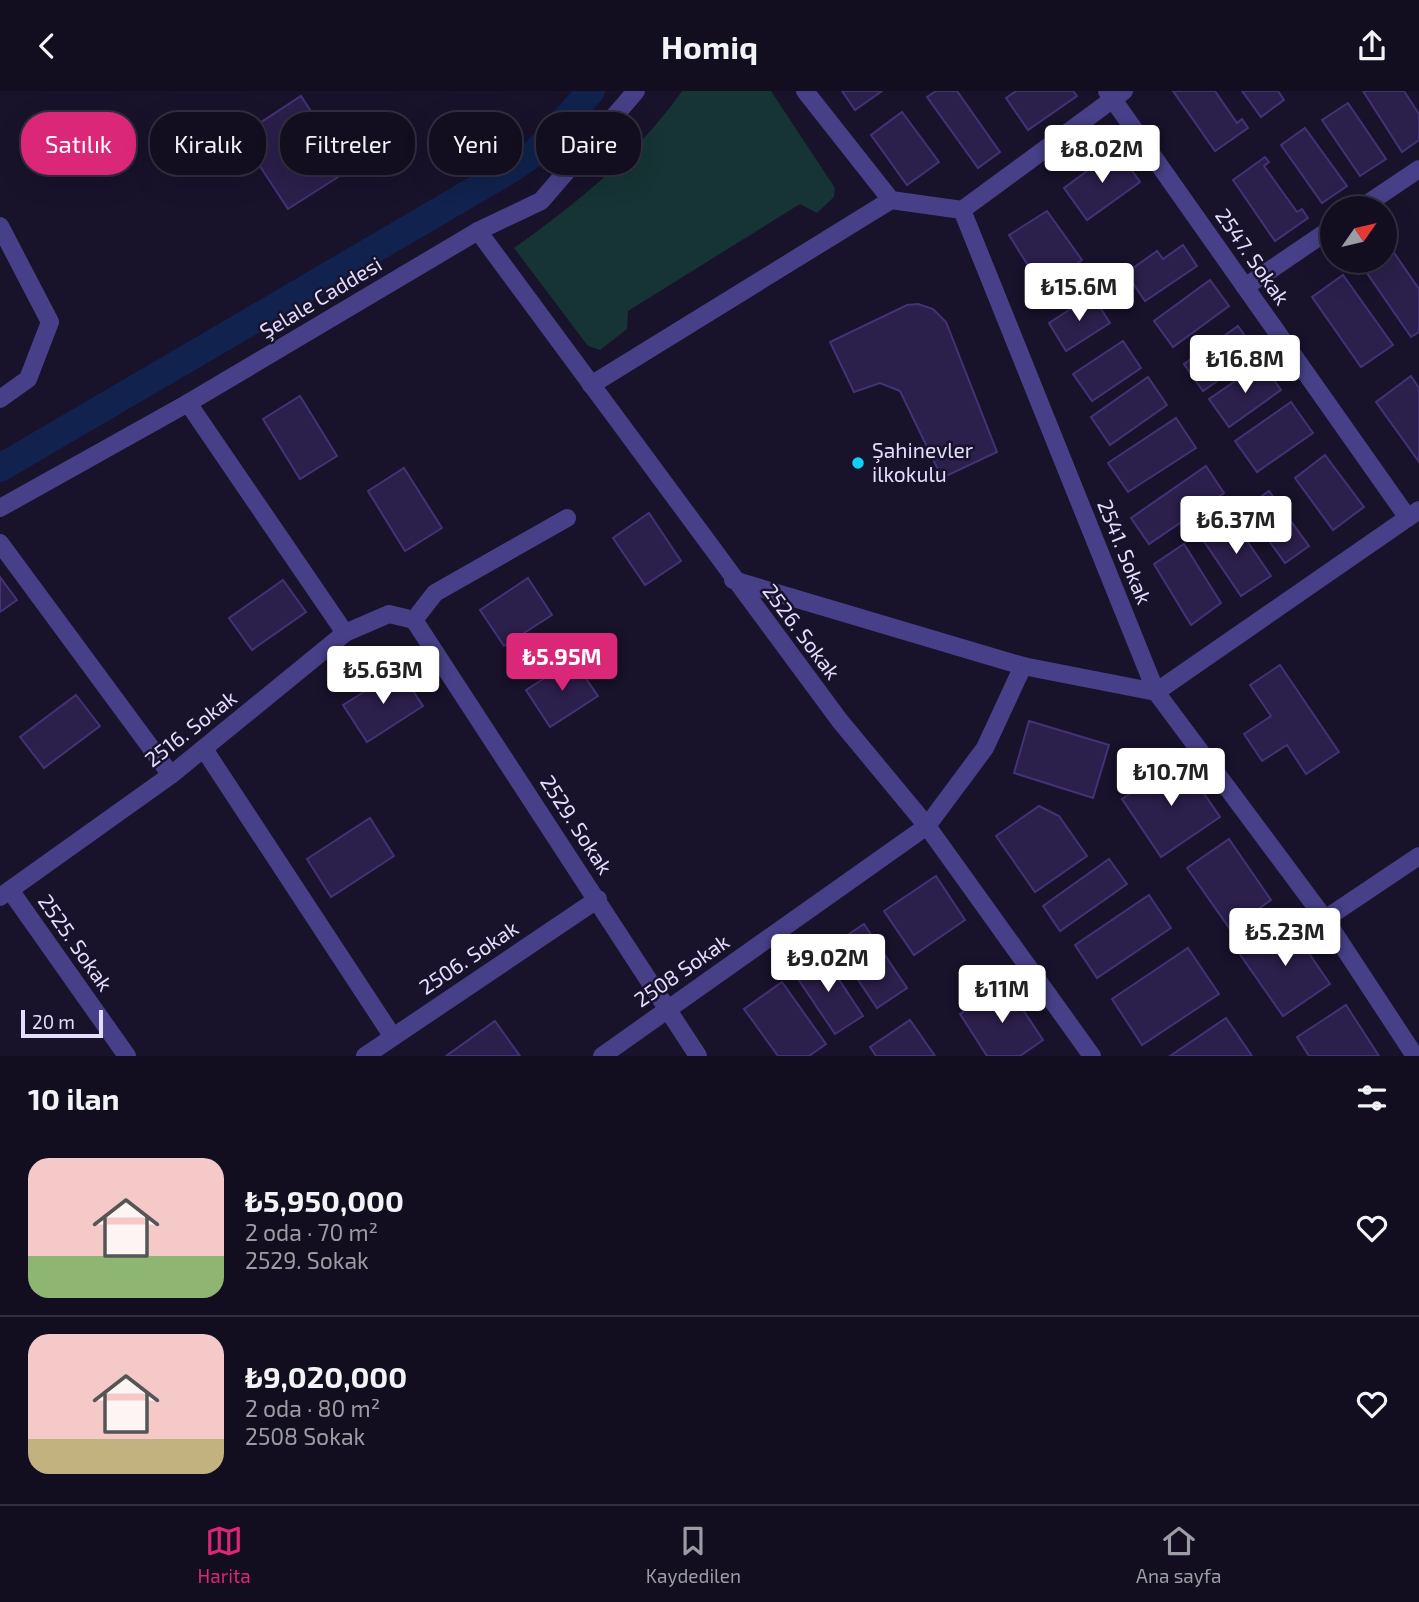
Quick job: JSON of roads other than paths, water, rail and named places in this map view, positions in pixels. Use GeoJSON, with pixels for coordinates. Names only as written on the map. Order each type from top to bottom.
{"type":"FeatureCollection","features":[{"type":"Feature","properties":{"kind":"street","name":"Şelale Caddesi"},"geometry":{"type":"LineString","coordinates":[[0,508],[188,403],[478,230],[541,201],[636,91]]}},
{"type":"Feature","properties":{"kind":"street"},"geometry":{"type":"LineString","coordinates":[[805,91],[891,200]]}},
{"type":"Feature","properties":{"kind":"street"},"geometry":{"type":"LineString","coordinates":[[591,385],[891,200],[962,210],[1114,94]]}},
{"type":"Feature","properties":{"kind":"street","name":"2547. Sokak"},"geometry":{"type":"LineString","coordinates":[[1114,94],[1245,287],[1413,514]]}},
{"type":"Feature","properties":{"kind":"street"},"geometry":{"type":"LineString","coordinates":[[1378,196],[1419,169]]}},
{"type":"Feature","properties":{"kind":"street","name":"2541. Sokak"},"geometry":{"type":"LineString","coordinates":[[962,210],[1156,691],[1325,919],[1415,1056]]}},
{"type":"Feature","properties":{"kind":"street"},"geometry":{"type":"LineString","coordinates":[[0,226],[50,322],[28,379],[0,399]]}},
{"type":"Feature","properties":{"kind":"street","name":"2526. Sokak"},"geometry":{"type":"LineString","coordinates":[[478,230],[733,580],[840,721],[927,826],[1092,1056]]}},
{"type":"Feature","properties":{"kind":"street"},"geometry":{"type":"LineString","coordinates":[[1245,287],[1320,236]]}},
{"type":"Feature","properties":{"kind":"street"},"geometry":{"type":"LineString","coordinates":[[188,403],[345,633]]}},
{"type":"Feature","properties":{"kind":"street"},"geometry":{"type":"LineString","coordinates":[[733,580],[1023,666],[1156,691],[1413,514]]}},
{"type":"Feature","properties":{"kind":"street"},"geometry":{"type":"LineString","coordinates":[[414,620],[435,593],[567,518]]}},
{"type":"Feature","properties":{"kind":"street"},"geometry":{"type":"LineString","coordinates":[[0,543],[171,775]]}},
{"type":"Feature","properties":{"kind":"street","name":"2516. Sokak"},"geometry":{"type":"LineString","coordinates":[[5,893],[171,775],[345,633],[389,614],[414,620]]}},
{"type":"Feature","properties":{"kind":"street","name":"2529. Sokak"},"geometry":{"type":"LineString","coordinates":[[414,620],[698,1056]]}},
{"type":"Feature","properties":{"kind":"street","name":"2508 Sokak"},"geometry":{"type":"LineString","coordinates":[[602,1056],[927,826],[985,748],[1023,666]]}},
{"type":"Feature","properties":{"kind":"street"},"geometry":{"type":"LineString","coordinates":[[204,749],[393,1037]]}},
{"type":"Feature","properties":{"kind":"street"},"geometry":{"type":"LineString","coordinates":[[1325,919],[1419,856]]}},
{"type":"Feature","properties":{"kind":"street","name":"2525. Sokak"},"geometry":{"type":"LineString","coordinates":[[5,893],[127,1056]]}},
{"type":"Feature","properties":{"kind":"street","name":"2506. Sokak"},"geometry":{"type":"LineString","coordinates":[[365,1056],[598,899]]}},
{"type":"Feature","properties":{"kind":"waterway"},"geometry":{"type":"LineString","coordinates":[[0,468],[511,169],[537,151],[591,91]]}},
{"type":"Feature","properties":{"kind":"place","name":"Şahinevler ilkokulu"},"geometry":{"type":"Point","coordinates":[858,463]}}]}
